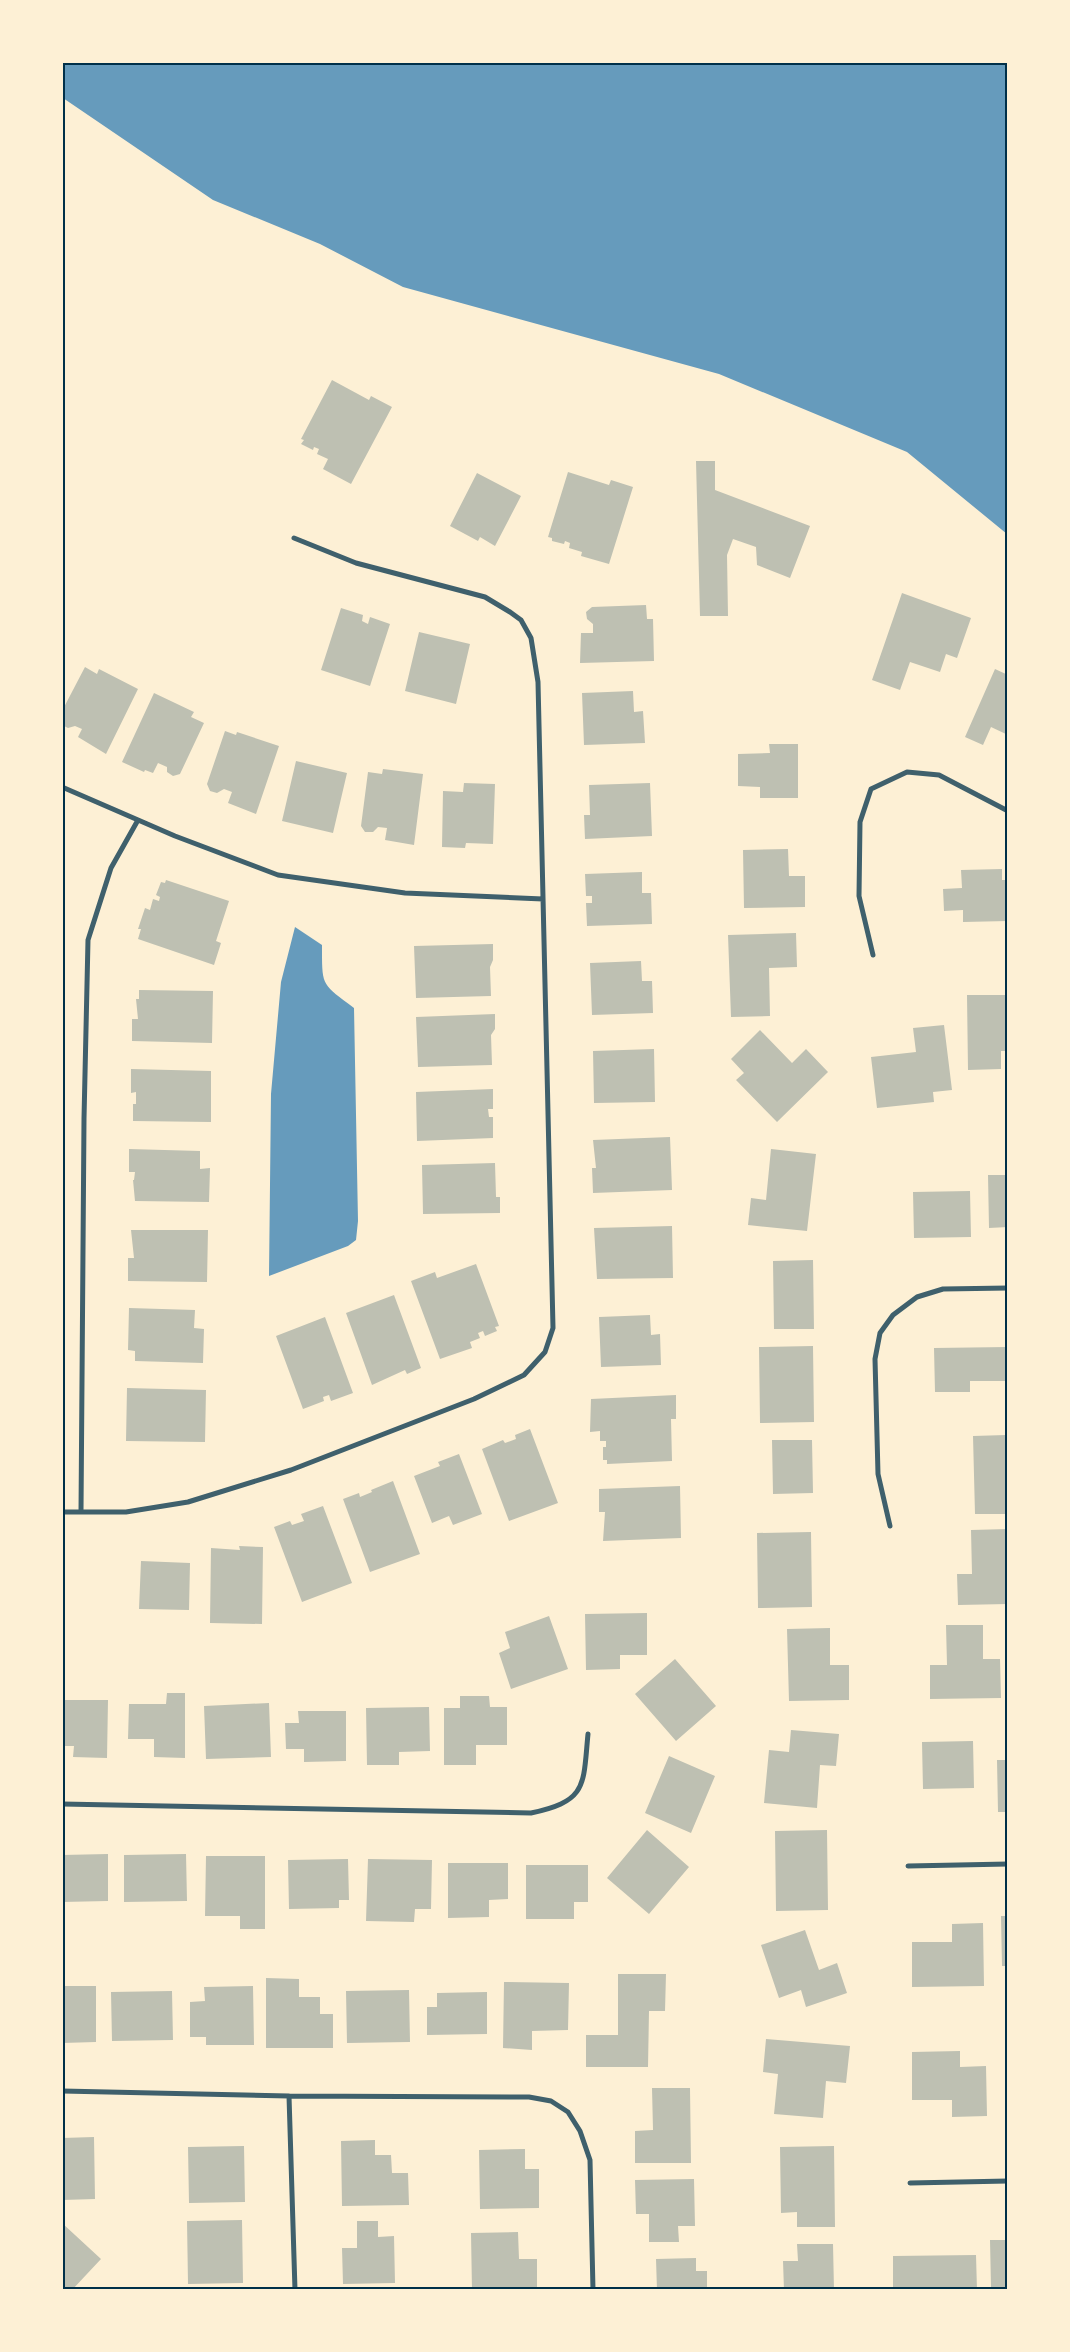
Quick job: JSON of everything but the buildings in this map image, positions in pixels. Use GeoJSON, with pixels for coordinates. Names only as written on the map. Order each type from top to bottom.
{"type":"FeatureCollection","features":[{"type":"Feature","properties":{"kind":"street"},"geometry":{"type":"LineString","coordinates":[[62,1512],[126,1512],[188,1502],[291,1470],[474,1400],[524,1375],[544,1352],[553,1328],[554,1292],[538,682],[531,638],[521,620],[484,597],[356,563],[294,538]]}},
{"type":"Feature","properties":{"kind":"street"},"geometry":{"type":"LineString","coordinates":[[873,955],[859,896],[860,822],[871,789],[907,772],[939,775],[1008,811]]}},
{"type":"Feature","properties":{"kind":"street"},"geometry":{"type":"LineString","coordinates":[[62,787],[138,820],[278,875],[405,893],[543,899]]}},
{"type":"Feature","properties":{"kind":"street"},"geometry":{"type":"LineString","coordinates":[[81,1512],[88,940],[112,868],[138,820]]}},
{"type":"Feature","properties":{"kind":"street"},"geometry":{"type":"LineString","coordinates":[[890,1526],[878,1474],[875,1359],[880,1334],[893,1315],[917,1297],[943,1289],[1008,1288]]}},
{"type":"Feature","properties":{"kind":"street"},"geometry":{"type":"LineString","coordinates":[[62,1804],[531,1813],[553,1808],[572,1799],[583,1784],[588,1734]]}},
{"type":"Feature","properties":{"kind":"street"},"geometry":{"type":"LineString","coordinates":[[908,1866],[1008,1864]]}},
{"type":"Feature","properties":{"kind":"street"},"geometry":{"type":"LineString","coordinates":[[62,2091],[289,2096],[529,2097],[551,2101],[568,2112],[580,2131],[590,2160],[593,2290]]}},
{"type":"Feature","properties":{"kind":"street"},"geometry":{"type":"LineString","coordinates":[[289,2096],[295,2290]]}},
{"type":"Feature","properties":{"kind":"street"},"geometry":{"type":"LineString","coordinates":[[910,2183],[1008,2181]]}},
{"type":"Feature","properties":{"kind":"water"},"geometry":{"type":"Polygon","coordinates":[[[62,63],[1007,63],[1007,534],[907,452],[719,374],[403,287],[320,244],[213,200],[63,98],[62,63]]]}},
{"type":"Feature","properties":{"kind":"water"},"geometry":{"type":"Polygon","coordinates":[[[295,927],[322,945],[322,969],[326,983],[335,994],[354,1008],[358,1221],[356,1240],[348,1246],[269,1276],[271,1094],[281,982],[295,927]]]}}]}
